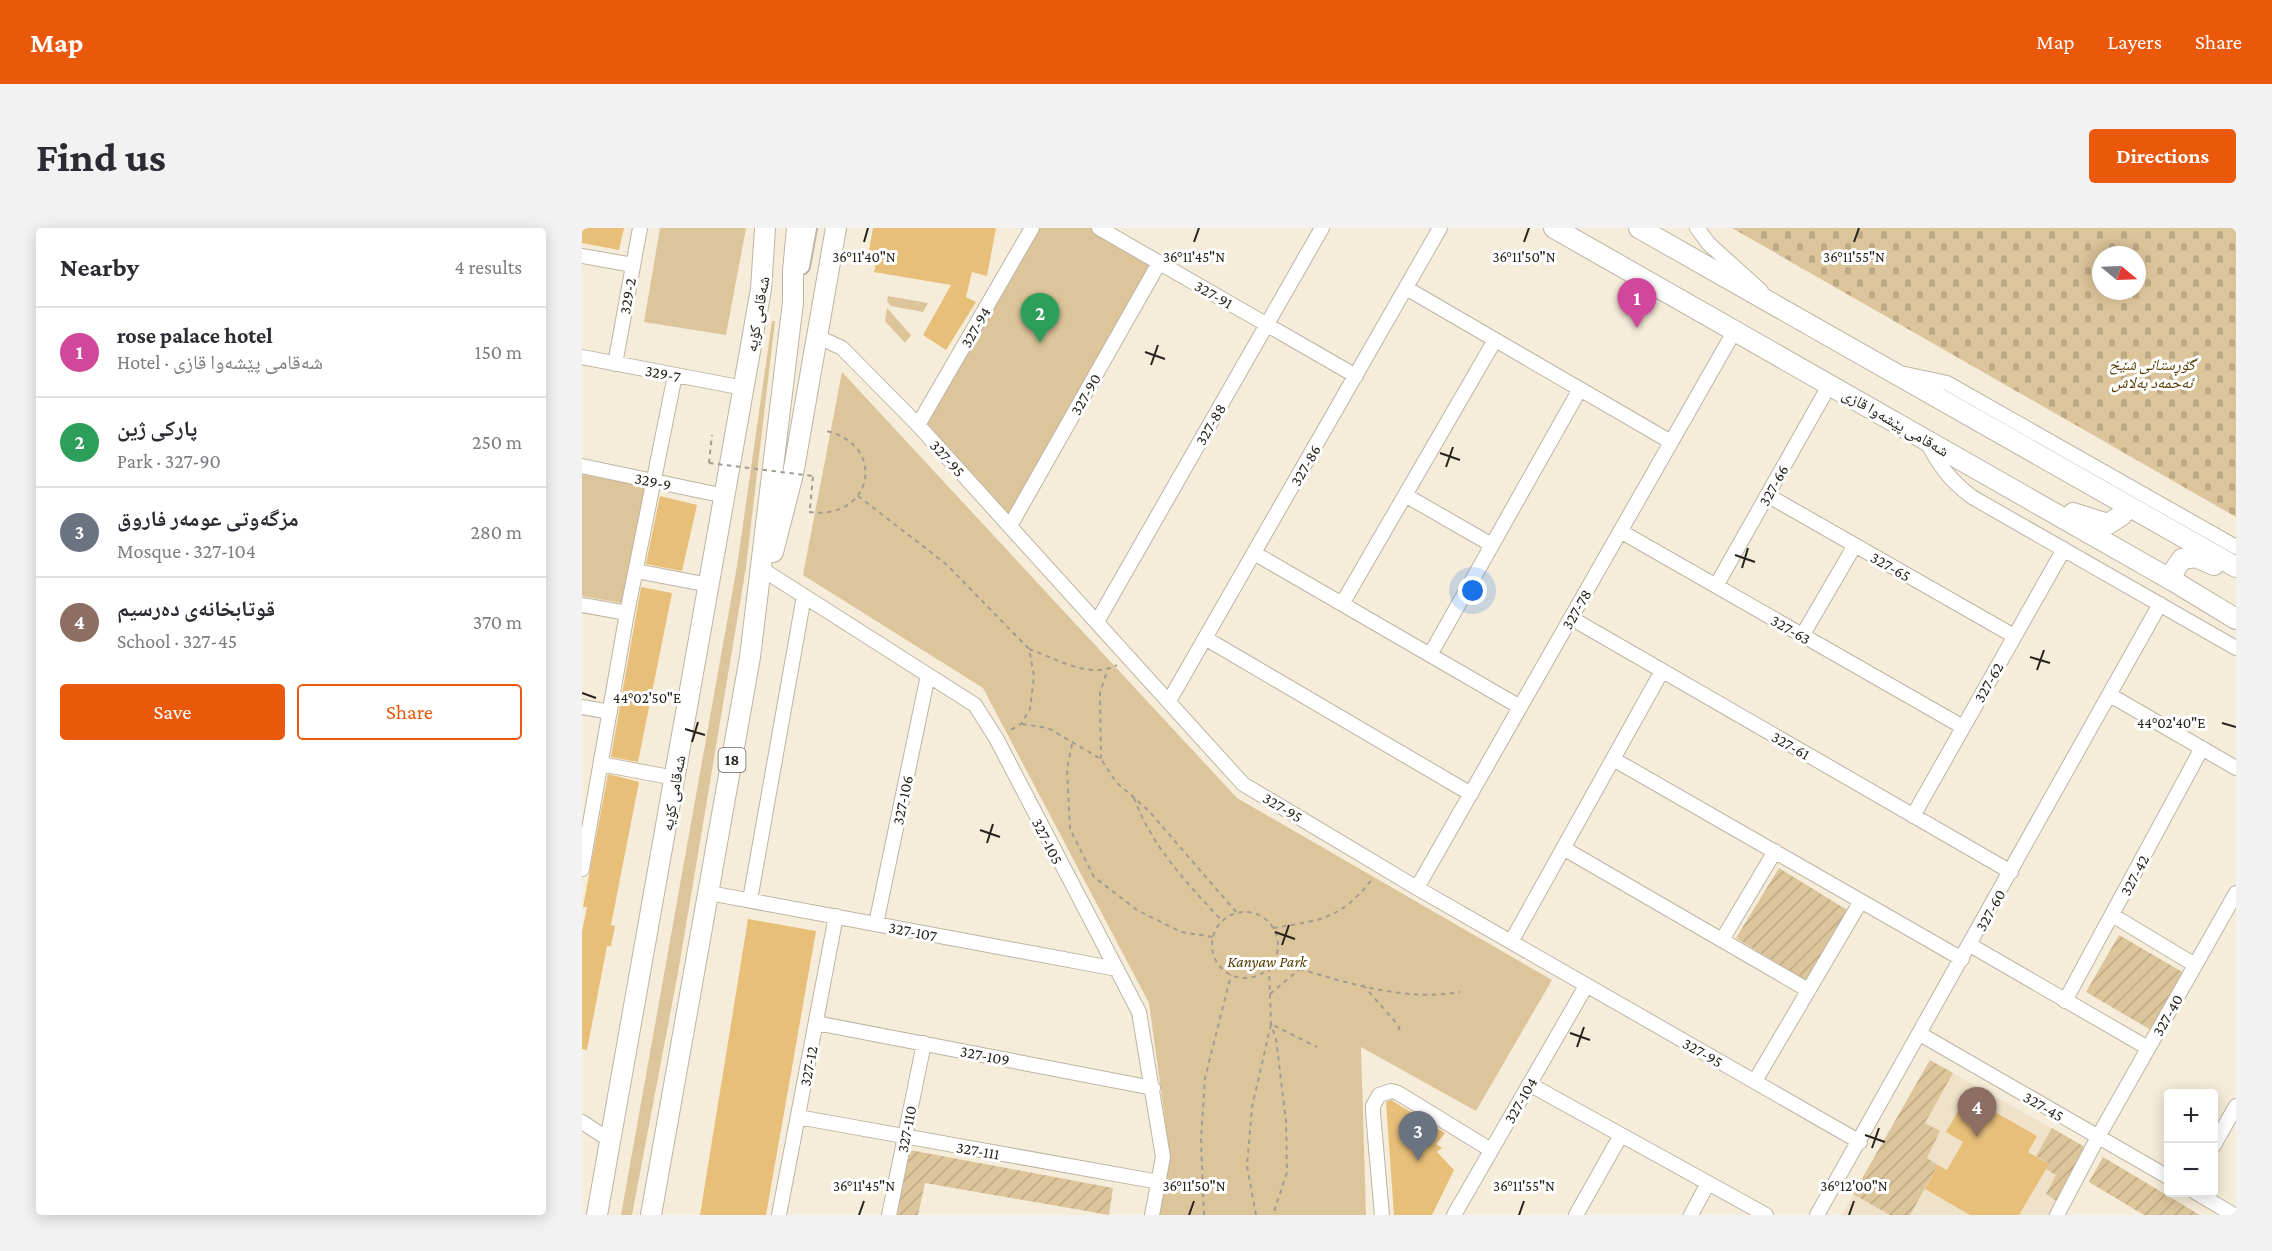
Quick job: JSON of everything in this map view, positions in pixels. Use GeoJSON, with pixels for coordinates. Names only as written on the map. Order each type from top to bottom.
{"type":"FeatureCollection","features":[{"type":"Feature","properties":{"kind":"highway"},"geometry":{"type":"LineString","coordinates":[[761,289],[765,228]]}},
{"type":"Feature","properties":{"kind":"highway","name":"شەقامی کۆیە"},"geometry":{"type":"LineString","coordinates":[[651,1215],[750,657],[793,302],[793,271],[798,228]]}},
{"type":"Feature","properties":{"kind":"highway"},"geometry":{"type":"LineString","coordinates":[[750,657],[793,474],[836,228]]}},
{"type":"Feature","properties":{"kind":"highway","name":"شەقامی پێشەوا قازی"},"geometry":{"type":"LineString","coordinates":[[1554,228],[1926,439],[2236,619]]}},
{"type":"Feature","properties":{"kind":"highway"},"geometry":{"type":"LineString","coordinates":[[1639,228],[2236,567]]}},
{"type":"Feature","properties":{"kind":"highway","name":"شەقامی کۆیە"},"geometry":{"type":"LineString","coordinates":[[597,1215],[761,289]]}},
{"type":"Feature","properties":{"kind":"highway"},"geometry":{"type":"LineString","coordinates":[[2030,499],[2103,524],[2118,519],[2124,504]]}},
{"type":"Feature","properties":{"kind":"highway"},"geometry":{"type":"LineString","coordinates":[[2175,582],[2174,572],[2178,562],[2191,556],[2236,573]]}},
{"type":"Feature","properties":{"kind":"main road","name":"شەقامی کۆیە"},"geometry":{"type":"LineString","coordinates":[[761,289],[771,228]]}},
{"type":"Feature","properties":{"kind":"main road"},"geometry":{"type":"LineString","coordinates":[[793,302],[808,228]]}},
{"type":"Feature","properties":{"kind":"street","name":"329-2"},"geometry":{"type":"LineString","coordinates":[[615,364],[640,228]]}},
{"type":"Feature","properties":{"kind":"street","name":"327-94"},"geometry":{"type":"LineString","coordinates":[[918,425],[1032,228]]}},
{"type":"Feature","properties":{"kind":"street","name":"327-91"},"geometry":{"type":"LineString","coordinates":[[1099,228],[1356,376]]}},
{"type":"Feature","properties":{"kind":"street","name":"327-88"},"geometry":{"type":"LineString","coordinates":[[1098,620],[1321,228]]}},
{"type":"Feature","properties":{"kind":"street","name":"327-86"},"geometry":{"type":"LineString","coordinates":[[1169,701],[1440,228]]}},
{"type":"Feature","properties":{"kind":"street"},"geometry":{"type":"LineString","coordinates":[[1697,228],[1709,244],[1785,312]]}},
{"type":"Feature","properties":{"kind":"street"},"geometry":{"type":"LineString","coordinates":[[582,256],[633,265]]}},
{"type":"Feature","properties":{"kind":"street","name":"327-90"},"geometry":{"type":"LineString","coordinates":[[1010,526],[1159,263]]}},
{"type":"Feature","properties":{"kind":"street"},"geometry":{"type":"LineString","coordinates":[[1406,288],[1671,442]]}},
{"type":"Feature","properties":{"kind":"street","name":"327-78"},"geometry":{"type":"LineString","coordinates":[[1417,888],[1735,330]]}},
{"type":"Feature","properties":{"kind":"street","name":"327-95"},"geometry":{"type":"LineString","coordinates":[[816,336],[842,348],[918,425],[1098,620],[1243,784],[1417,888],[1860,1142]]}},
{"type":"Feature","properties":{"kind":"street"},"geometry":{"type":"LineString","coordinates":[[1342,604],[1495,340]]}},
{"type":"Feature","properties":{"kind":"street","name":"329-7"},"geometry":{"type":"LineString","coordinates":[[582,357],[744,388]]}},
{"type":"Feature","properties":{"kind":"street"},"geometry":{"type":"LineString","coordinates":[[1892,372],[1947,383],[2236,547]]}},
{"type":"Feature","properties":{"kind":"street"},"geometry":{"type":"LineString","coordinates":[[582,869],[586,815],[601,764],[627,614],[675,375]]}},
{"type":"Feature","properties":{"kind":"street","name":"327-66"},"geometry":{"type":"LineString","coordinates":[[1716,586],[1830,384]]}},
{"type":"Feature","properties":{"kind":"street"},"geometry":{"type":"LineString","coordinates":[[1430,655],[1580,389]]}},
{"type":"Feature","properties":{"kind":"street"},"geometry":{"type":"LineString","coordinates":[[1926,439],[1937,462],[1952,481],[1972,496],[2236,648]]}},
{"type":"Feature","properties":{"kind":"street","name":"329-9"},"geometry":{"type":"LineString","coordinates":[[582,466],[725,496]]}},
{"type":"Feature","properties":{"kind":"street"},"geometry":{"type":"LineString","coordinates":[[1405,495],[1492,545]]}},
{"type":"Feature","properties":{"kind":"street","name":"327-65"},"geometry":{"type":"LineString","coordinates":[[1767,495],[2014,636]]}},
{"type":"Feature","properties":{"kind":"street","name":"327-63"},"geometry":{"type":"LineString","coordinates":[[1620,531],[1962,727]]}},
{"type":"Feature","properties":{"kind":"street"},"geometry":{"type":"LineString","coordinates":[[1803,636],[1855,545]]}},
{"type":"Feature","properties":{"kind":"street","name":"327-62"},"geometry":{"type":"LineString","coordinates":[[1913,816],[2064,549]]}},
{"type":"Feature","properties":{"kind":"street"},"geometry":{"type":"LineString","coordinates":[[1254,553],[1520,707]]}},
{"type":"Feature","properties":{"kind":"street"},"geometry":{"type":"LineString","coordinates":[[636,571],[709,585]]}},
{"type":"Feature","properties":{"kind":"street","name":"327-105"},"geometry":{"type":"LineString","coordinates":[[768,573],[975,705],[996,738],[1138,1012],[1153,1088],[1163,1157],[1152,1215]]}},
{"type":"Feature","properties":{"kind":"street"},"geometry":{"type":"LineString","coordinates":[[750,900],[804,596]]}},
{"type":"Feature","properties":{"kind":"street","name":"327-60"},"geometry":{"type":"LineString","coordinates":[[1817,1215],[2160,604]]}},
{"type":"Feature","properties":{"kind":"street"},"geometry":{"type":"LineString","coordinates":[[582,605],[627,614]]}},
{"type":"Feature","properties":{"kind":"street","name":"327-61"},"geometry":{"type":"LineString","coordinates":[[1570,618],[2011,872]]}},
{"type":"Feature","properties":{"kind":"street"},"geometry":{"type":"LineString","coordinates":[[1205,638],[1471,794]]}},
{"type":"Feature","properties":{"kind":"street"},"geometry":{"type":"LineString","coordinates":[[1511,942],[1662,671]]}},
{"type":"Feature","properties":{"kind":"street","name":"327-106"},"geometry":{"type":"LineString","coordinates":[[876,924],[928,675]]}},
{"type":"Feature","properties":{"kind":"street"},"geometry":{"type":"LineString","coordinates":[[2110,695],[2236,768]]}},
{"type":"Feature","properties":{"kind":"street"},"geometry":{"type":"LineString","coordinates":[[582,707],[610,712]]}},
{"type":"Feature","properties":{"kind":"street","name":"327-42"},"geometry":{"type":"LineString","coordinates":[[2065,1001],[2202,748]]}},
{"type":"Feature","properties":{"kind":"street"},"geometry":{"type":"LineString","coordinates":[[1613,759],[1962,959]]}},
{"type":"Feature","properties":{"kind":"street"},"geometry":{"type":"LineString","coordinates":[[601,764],[675,778]]}},
{"type":"Feature","properties":{"kind":"street"},"geometry":{"type":"LineString","coordinates":[[1563,848],[1808,990]]}},
{"type":"Feature","properties":{"kind":"street"},"geometry":{"type":"LineString","coordinates":[[1722,940],[1775,851]]}},
{"type":"Feature","properties":{"kind":"street","name":"327-107"},"geometry":{"type":"LineString","coordinates":[[709,893],[1117,969]]}},
{"type":"Feature","properties":{"kind":"street","name":"327-40"},"geometry":{"type":"LineString","coordinates":[[2057,1215],[2098,1137],[2236,893]]}},
{"type":"Feature","properties":{"kind":"street"},"geometry":{"type":"LineString","coordinates":[[1755,1081],[1861,901]]}},
{"type":"Feature","properties":{"kind":"street"},"geometry":{"type":"LineString","coordinates":[[2112,915],[2195,965]]}},
{"type":"Feature","properties":{"kind":"street","name":"327-12"},"geometry":{"type":"LineString","coordinates":[[779,1215],[837,916]]}},
{"type":"Feature","properties":{"kind":"street"},"geometry":{"type":"LineString","coordinates":[[1970,945],[2148,1048]]}},
{"type":"Feature","properties":{"kind":"street","name":"327-104"},"geometry":{"type":"LineString","coordinates":[[1454,1215],[1586,986]]}},
{"type":"Feature","properties":{"kind":"street","name":"327-109"},"geometry":{"type":"LineString","coordinates":[[816,1023],[1153,1088]]}},
{"type":"Feature","properties":{"kind":"street","name":"327-45"},"geometry":{"type":"LineString","coordinates":[[1920,1034],[2164,1174]]}},
{"type":"Feature","properties":{"kind":"street","name":"327-110"},"geometry":{"type":"LineString","coordinates":[[889,1215],[924,1043]]}},
{"type":"Feature","properties":{"kind":"street"},"geometry":{"type":"LineString","coordinates":[[1529,1084],[1766,1215]]}},
{"type":"Feature","properties":{"kind":"street"},"geometry":{"type":"LineString","coordinates":[[1382,1215],[1373,1113],[1373,1106],[1379,1095],[1391,1091],[1398,1093],[1491,1150]]}},
{"type":"Feature","properties":{"kind":"street"},"geometry":{"type":"LineString","coordinates":[[2215,1143],[2236,1107]]}},
{"type":"Feature","properties":{"kind":"street","name":"327-111"},"geometry":{"type":"LineString","coordinates":[[798,1117],[1159,1182]]}},
{"type":"Feature","properties":{"kind":"street"},"geometry":{"type":"LineString","coordinates":[[582,1122],[611,1141]]}},
{"type":"Feature","properties":{"kind":"street"},"geometry":{"type":"LineString","coordinates":[[1576,1215],[1621,1135]]}},
{"type":"Feature","properties":{"kind":"street"},"geometry":{"type":"LineString","coordinates":[[1690,1215],[1708,1183]]}},
{"type":"Feature","properties":{"kind":"street"},"geometry":{"type":"LineString","coordinates":[[2203,1197],[2234,1215]]}},
{"type":"Feature","properties":{"kind":"path"},"geometry":{"type":"LineString","coordinates":[[712,435],[709,463],[813,476],[809,510],[836,512],[858,496],[865,477],[862,456],[851,441],[826,431]]}},
{"type":"Feature","properties":{"kind":"path"},"geometry":{"type":"LineString","coordinates":[[858,496],[946,564],[1029,649],[1077,667],[1107,671],[1130,658]]}},
{"type":"Feature","properties":{"kind":"path"},"geometry":{"type":"LineString","coordinates":[[996,738],[1021,724],[1030,710],[1034,676],[1029,649]]}},
{"type":"Feature","properties":{"kind":"path"},"geometry":{"type":"LineString","coordinates":[[1101,759],[1100,693],[1107,671]]}},
{"type":"Feature","properties":{"kind":"path"},"geometry":{"type":"LineString","coordinates":[[1021,724],[1048,728],[1101,759],[1116,782],[1133,795],[1237,913]]}},
{"type":"Feature","properties":{"kind":"path"},"geometry":{"type":"LineString","coordinates":[[1072,744],[1067,770],[1070,829],[1094,877],[1137,910],[1181,932],[1213,936]]}},
{"type":"Feature","properties":{"kind":"path"},"geometry":{"type":"LineString","coordinates":[[1133,795],[1143,822],[1162,852],[1222,922]]}},
{"type":"Feature","properties":{"kind":"path"},"geometry":{"type":"LineString","coordinates":[[1273,928],[1320,921],[1346,909],[1382,867]]}},
{"type":"Feature","properties":{"kind":"path"},"geometry":{"type":"LineString","coordinates":[[1237,913],[1255,913],[1265,918],[1277,938],[1274,961],[1269,967],[1256,976],[1243,978],[1231,975],[1218,964],[1213,954],[1213,936],[1222,922],[1237,913]]}},
{"type":"Feature","properties":{"kind":"path"},"geometry":{"type":"LineString","coordinates":[[1274,961],[1398,992],[1447,994],[1460,992]]}},
{"type":"Feature","properties":{"kind":"path"},"geometry":{"type":"LineString","coordinates":[[1256,1215],[1247,1166],[1252,1107],[1271,1024],[1269,967]]}},
{"type":"Feature","properties":{"kind":"path"},"geometry":{"type":"LineString","coordinates":[[1270,994],[1300,969]]}},
{"type":"Feature","properties":{"kind":"path"},"geometry":{"type":"LineString","coordinates":[[1204,1215],[1201,1139],[1205,1078],[1231,975]]}},
{"type":"Feature","properties":{"kind":"path"},"geometry":{"type":"LineString","coordinates":[[1363,985],[1398,1025],[1401,1034]]}},
{"type":"Feature","properties":{"kind":"path"},"geometry":{"type":"LineString","coordinates":[[1271,1024],[1317,1047]]}},
{"type":"Feature","properties":{"kind":"path"},"geometry":{"type":"LineString","coordinates":[[1271,1024],[1276,1039],[1286,1121],[1287,1172],[1273,1215]]}},
{"type":"Feature","properties":{"kind":"shaded area"},"geometry":{"type":"Polygon","coordinates":[[[1930,1060],[2083,1146],[2051,1215],[1842,1215],[1930,1060]]]}},
{"type":"Feature","properties":{"kind":"green space"},"geometry":{"type":"Polygon","coordinates":[[[660,228],[746,228],[726,335],[644,322],[660,228]]]}},
{"type":"Feature","properties":{"kind":"green space"},"geometry":{"type":"Polygon","coordinates":[[[1036,228],[1091,228],[1154,264],[1011,517],[925,422],[1036,228]]]}},
{"type":"Feature","properties":{"kind":"green space","name":"گۆڕستانی شێخ ئەحمەد بەلاش"},"geometry":{"type":"Polygon","coordinates":[[[1732,228],[2236,228],[2236,517],[1732,228]]]}},
{"type":"Feature","properties":{"kind":"green space"},"geometry":{"type":"Polygon","coordinates":[[[888,296],[928,303],[923,312],[891,306],[887,301],[888,296]]]}},
{"type":"Feature","properties":{"kind":"green space"},"geometry":{"type":"Polygon","coordinates":[[[887,308],[911,335],[905,343],[885,321],[887,308]]]}},
{"type":"Feature","properties":{"kind":"green space"},"geometry":{"type":"Polygon","coordinates":[[[772,321],[775,321],[746,567],[679,967],[632,1215],[621,1215],[737,566],[772,321]]]}},
{"type":"Feature","properties":{"kind":"green space","name":"Kanyaw Park"},"geometry":{"type":"Polygon","coordinates":[[[842,372],[1237,798],[1552,980],[1476,1111],[1361,1047],[1366,1215],[1159,1215],[1170,1156],[1149,1003],[983,688],[803,575],[842,372]]]}},
{"type":"Feature","properties":{"kind":"green space"},"geometry":{"type":"Polygon","coordinates":[[[582,474],[647,487],[621,603],[582,596],[582,474]]]}},
{"type":"Feature","properties":{"kind":"green space"},"geometry":{"type":"Polygon","coordinates":[[[1779,868],[1852,913],[1809,983],[1736,938],[1779,868]]]}},
{"type":"Feature","properties":{"kind":"green space"},"geometry":{"type":"Polygon","coordinates":[[[2119,935],[2184,973],[2151,1030],[2086,992],[2119,935]]]}},
{"type":"Feature","properties":{"kind":"green space"},"geometry":{"type":"Polygon","coordinates":[[[1930,1060],[1953,1073],[1925,1123],[1940,1131],[1927,1158],[1938,1165],[1910,1215],[1890,1215],[1853,1194],[1930,1060]]]}},
{"type":"Feature","properties":{"kind":"green space"},"geometry":{"type":"Polygon","coordinates":[[[2052,1128],[2083,1146],[2085,1153],[2058,1202],[2046,1194],[2056,1175],[2046,1169],[2048,1163],[2036,1156],[2052,1128]]]}},
{"type":"Feature","properties":{"kind":"green space"},"geometry":{"type":"Polygon","coordinates":[[[910,1150],[1113,1188],[1109,1215],[925,1183],[918,1215],[897,1215],[910,1150]]]}},
{"type":"Feature","properties":{"kind":"green space"},"geometry":{"type":"Polygon","coordinates":[[[2103,1157],[2164,1193],[2164,1197],[2170,1197],[2200,1215],[2144,1215],[2089,1182],[2103,1157]]]}},
{"type":"Feature","properties":{"kind":"building"},"geometry":{"type":"Polygon","coordinates":[[[582,228],[624,228],[619,250],[582,243],[582,228]]]}},
{"type":"Feature","properties":{"kind":"building"},"geometry":{"type":"Polygon","coordinates":[[[873,228],[996,228],[987,276],[972,272],[966,297],[976,302],[946,350],[923,335],[951,285],[874,272],[878,252],[869,250],[873,228]]]}},
{"type":"Feature","properties":{"kind":"building"},"geometry":{"type":"Polygon","coordinates":[[[660,496],[697,505],[682,571],[646,564],[660,496]]]}},
{"type":"Feature","properties":{"kind":"building"},"geometry":{"type":"Polygon","coordinates":[[[641,587],[672,593],[638,762],[611,757],[641,587]]]}},
{"type":"Feature","properties":{"kind":"building"},"geometry":{"type":"Polygon","coordinates":[[[608,774],[639,782],[611,925],[615,926],[611,946],[607,946],[587,1050],[582,1049],[582,932],[587,907],[583,907],[608,774]]]}},
{"type":"Feature","properties":{"kind":"building"},"geometry":{"type":"Polygon","coordinates":[[[748,919],[816,931],[766,1215],[700,1215],[748,919]]]}},
{"type":"Feature","properties":{"kind":"building"},"geometry":{"type":"Polygon","coordinates":[[[1967,1096],[2037,1136],[2028,1152],[2049,1164],[2019,1215],[1970,1215],[1925,1189],[1938,1165],[1947,1170],[1963,1142],[1946,1132],[1967,1096]]]}},
{"type":"Feature","properties":{"kind":"building"},"geometry":{"type":"Polygon","coordinates":[[[1391,1100],[1445,1133],[1436,1144],[1442,1148],[1437,1152],[1454,1170],[1432,1215],[1394,1215],[1386,1102],[1391,1100]]]}},
{"type":"Feature","properties":{"kind":"place","name":"rose palace hotel"},"geometry":{"type":"Point","coordinates":[1637,328]}},
{"type":"Feature","properties":{"kind":"place","name":"پارکی ژین"},"geometry":{"type":"Point","coordinates":[1040,343]}},
{"type":"Feature","properties":{"kind":"place","name":"قوتابخانەی دەرسیم"},"geometry":{"type":"Point","coordinates":[1977,1137]}},
{"type":"Feature","properties":{"kind":"place","name":"مزگەوتی عومەر فاروق"},"geometry":{"type":"Point","coordinates":[1418,1161]}}]}
